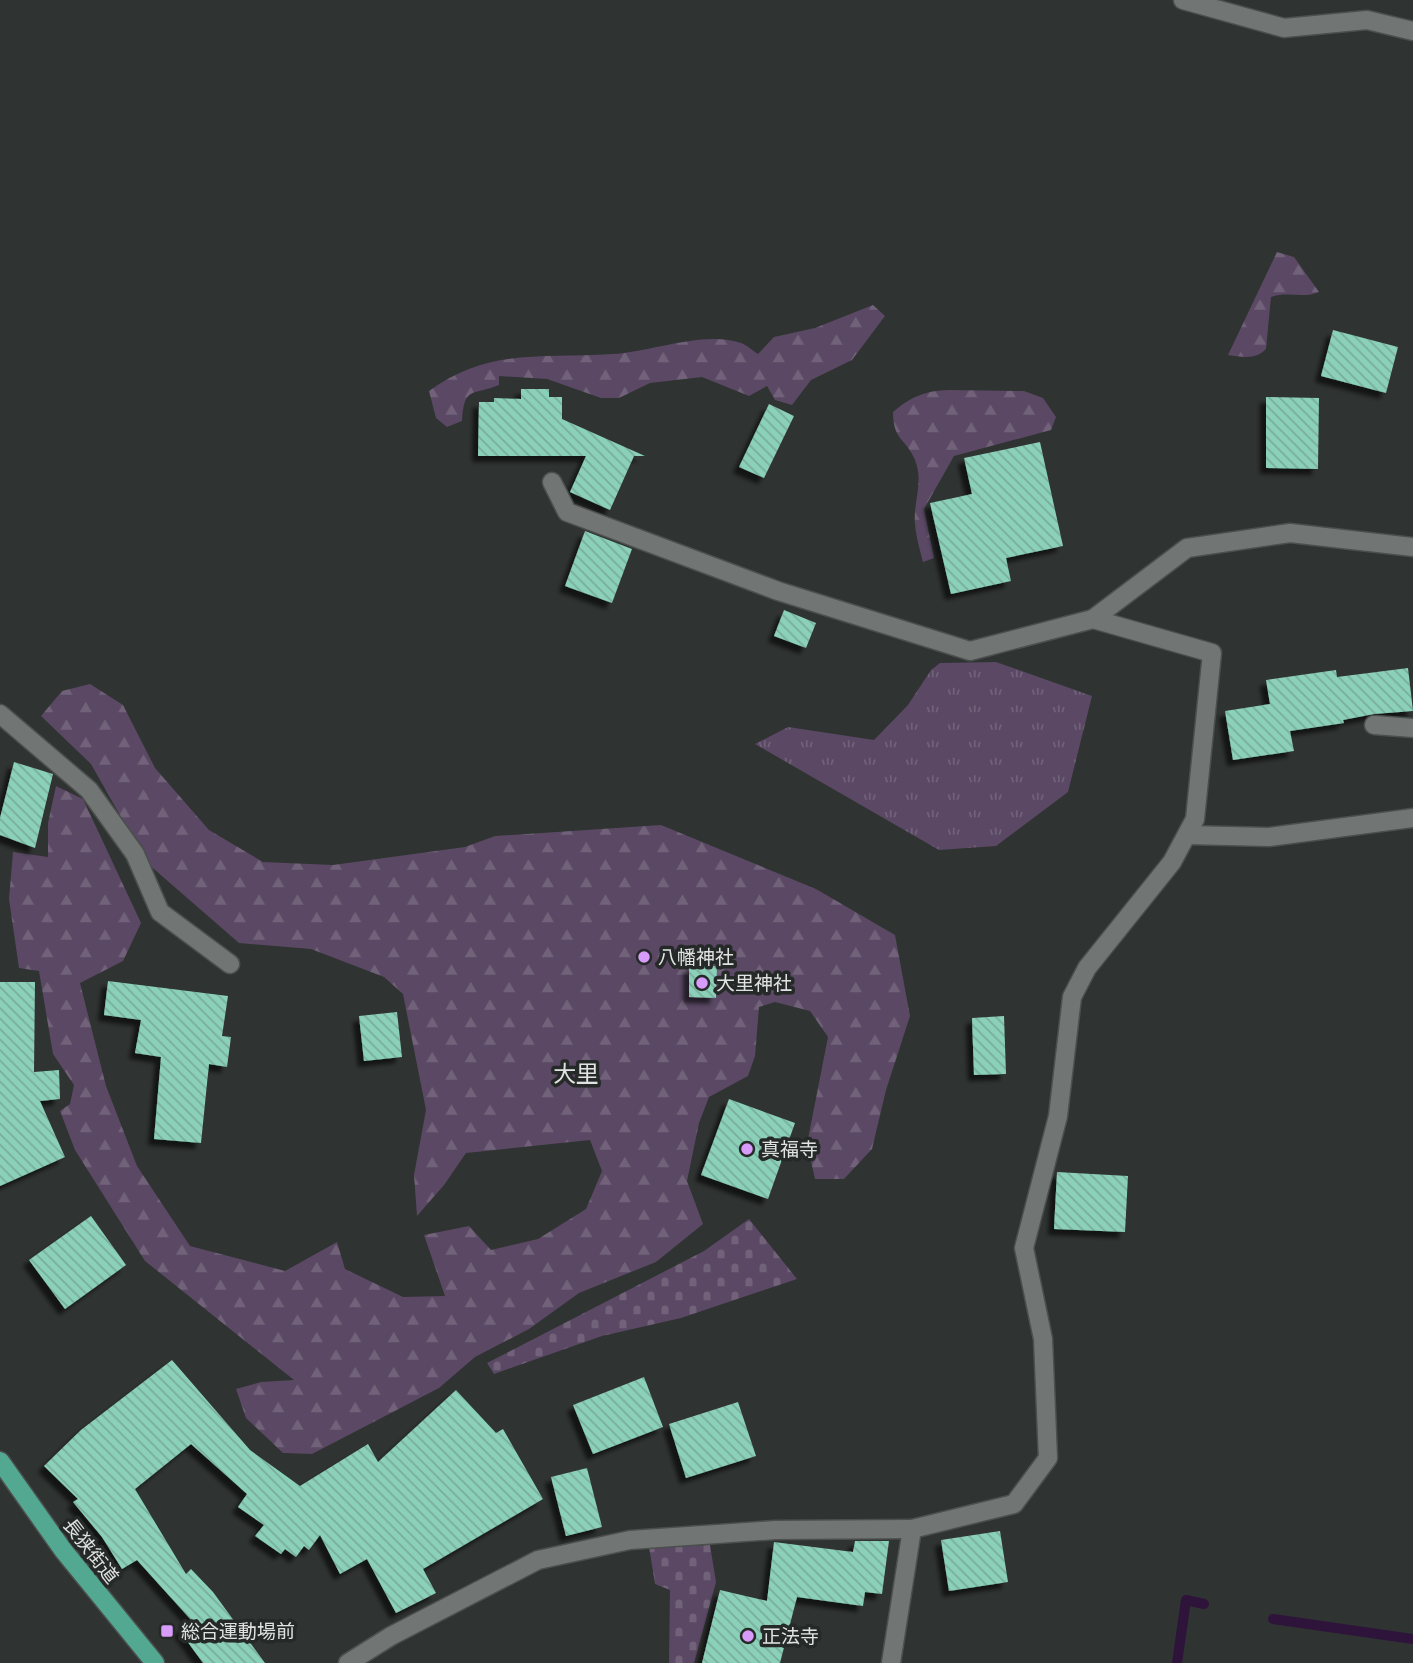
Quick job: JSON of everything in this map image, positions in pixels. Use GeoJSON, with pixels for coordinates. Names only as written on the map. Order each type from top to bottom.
{"type":"FeatureCollection","features":[{"type":"Feature","properties":{"kind":"main road","name":"長狭街道"},"geometry":{"type":"LineString","coordinates":[[0,1461],[63,1550],[155,1663]]}},
{"type":"Feature","properties":{"kind":"street"},"geometry":{"type":"LineString","coordinates":[[1183,0],[1284,28],[1367,20],[1413,31]]}},
{"type":"Feature","properties":{"kind":"street"},"geometry":{"type":"LineString","coordinates":[[552,482],[566,512],[646,545],[778,592],[970,651],[1093,619],[1187,548],[1290,533],[1413,547]]}},
{"type":"Feature","properties":{"kind":"street"},"geometry":{"type":"LineString","coordinates":[[348,1663],[391,1636],[538,1560],[630,1540],[775,1530],[912,1529],[1014,1504],[1048,1458],[1043,1339],[1024,1248],[1058,1116],[1072,998],[1087,968],[1172,862],[1195,819],[1212,653],[1093,619]]}},
{"type":"Feature","properties":{"kind":"street"},"geometry":{"type":"LineString","coordinates":[[0,714],[89,790],[135,854],[160,912],[230,964]]}},
{"type":"Feature","properties":{"kind":"street"},"geometry":{"type":"LineString","coordinates":[[1374,725],[1413,727]]}},
{"type":"Feature","properties":{"kind":"street"},"geometry":{"type":"LineString","coordinates":[[1186,835],[1269,837],[1413,818]]}},
{"type":"Feature","properties":{"kind":"street"},"geometry":{"type":"LineString","coordinates":[[891,1663],[912,1529]]}},
{"type":"Feature","properties":{"kind":"green space"},"geometry":{"type":"Polygon","coordinates":[[[1277,252],[1294,257],[1319,292],[1271,297],[1266,349],[1253,356],[1228,355],[1277,252]]]}},
{"type":"Feature","properties":{"kind":"green space"},"geometry":{"type":"Polygon","coordinates":[[[873,305],[885,316],[852,360],[811,380],[792,405],[775,400],[767,386],[749,396],[702,377],[650,383],[619,398],[601,398],[547,379],[499,376],[499,385],[468,397],[462,421],[447,427],[436,418],[429,391],[473,367],[518,358],[613,354],[711,339],[741,343],[758,354],[774,337],[815,328],[873,305]]]}},
{"type":"Feature","properties":{"kind":"green space"},"geometry":{"type":"Polygon","coordinates":[[[949,390],[1024,391],[1043,398],[1056,417],[1051,430],[954,456],[924,509],[934,558],[923,562],[915,524],[918,468],[895,429],[893,412],[919,395],[949,390]]]}},
{"type":"Feature","properties":{"kind":"green space"},"geometry":{"type":"Polygon","coordinates":[[[996,662],[1092,696],[1068,792],[996,846],[939,850],[755,744],[788,727],[874,740],[908,705],[931,670],[940,663],[996,662]]]}},
{"type":"Feature","properties":{"kind":"green space"},"geometry":{"type":"Polygon","coordinates":[[[90,684],[123,705],[155,768],[209,830],[263,862],[333,865],[465,847],[495,836],[661,825],[816,889],[895,935],[910,1016],[886,1090],[872,1149],[844,1179],[815,1179],[807,1144],[828,1037],[810,1011],[775,1002],[759,1007],[755,1056],[748,1076],[709,1097],[699,1123],[687,1181],[703,1224],[656,1262],[579,1293],[529,1329],[475,1357],[439,1388],[312,1454],[283,1453],[246,1418],[236,1389],[261,1382],[294,1380],[145,1261],[75,1150],[60,1111],[70,1104],[74,1085],[53,1054],[39,971],[19,968],[9,899],[13,852],[48,857],[48,823],[56,786],[83,799],[141,923],[123,961],[80,983],[106,1086],[137,1166],[190,1246],[285,1271],[337,1242],[345,1269],[403,1297],[445,1296],[424,1235],[469,1226],[491,1250],[538,1239],[586,1209],[602,1171],[590,1140],[466,1153],[444,1185],[417,1216],[414,1175],[426,1110],[403,994],[384,977],[311,949],[239,943],[147,863],[91,764],[41,716],[62,691],[90,684]]]}},
{"type":"Feature","properties":{"kind":"green space"},"geometry":{"type":"Polygon","coordinates":[[[749,1219],[797,1279],[681,1318],[602,1336],[494,1374],[487,1363],[704,1251],[749,1219]]]}},
{"type":"Feature","properties":{"kind":"green space"},"geometry":{"type":"Polygon","coordinates":[[[710,1545],[716,1582],[694,1663],[669,1663],[670,1590],[655,1584],[649,1547],[710,1545]]]}},
{"type":"Feature","properties":{"kind":"building"},"geometry":{"type":"Polygon","coordinates":[[[1333,330],[1398,347],[1386,393],[1321,376],[1333,330]]]}},
{"type":"Feature","properties":{"kind":"building"},"geometry":{"type":"Polygon","coordinates":[[[521,389],[549,389],[549,397],[562,397],[562,419],[645,456],[634,456],[610,510],[570,492],[586,456],[478,456],[479,402],[494,402],[494,398],[521,399],[521,389]]]}},
{"type":"Feature","properties":{"kind":"building"},"geometry":{"type":"Polygon","coordinates":[[[1266,397],[1319,398],[1318,469],[1266,468],[1266,397]]]}},
{"type":"Feature","properties":{"kind":"building"},"geometry":{"type":"Polygon","coordinates":[[[769,404],[794,416],[764,478],[739,467],[769,404]]]}},
{"type":"Feature","properties":{"kind":"building"},"geometry":{"type":"Polygon","coordinates":[[[1040,442],[1063,546],[1006,558],[1011,581],[951,594],[930,503],[972,494],[964,458],[1040,442]]]}},
{"type":"Feature","properties":{"kind":"building"},"geometry":{"type":"Polygon","coordinates":[[[585,531],[632,549],[612,603],[565,586],[585,531]]]}},
{"type":"Feature","properties":{"kind":"building"},"geometry":{"type":"Polygon","coordinates":[[[784,610],[816,623],[806,648],[774,636],[784,610]]]}},
{"type":"Feature","properties":{"kind":"building"},"geometry":{"type":"Polygon","coordinates":[[[1408,668],[1413,711],[1374,714],[1343,720],[1344,723],[1290,731],[1294,751],[1233,760],[1225,711],[1270,704],[1266,680],[1336,670],[1337,677],[1408,668]]]}},
{"type":"Feature","properties":{"kind":"building"},"geometry":{"type":"Polygon","coordinates":[[[14,762],[53,774],[35,848],[0,835],[0,818],[14,762]]]}},
{"type":"Feature","properties":{"kind":"building"},"geometry":{"type":"Polygon","coordinates":[[[689,966],[717,966],[716,998],[689,997],[689,966]]]}},
{"type":"Feature","properties":{"kind":"building"},"geometry":{"type":"Polygon","coordinates":[[[108,981],[228,996],[222,1036],[231,1037],[227,1067],[209,1064],[201,1143],[154,1139],[161,1057],[135,1053],[141,1020],[104,1015],[108,981]]]}},
{"type":"Feature","properties":{"kind":"building"},"geometry":{"type":"Polygon","coordinates":[[[0,982],[35,982],[34,1072],[59,1070],[60,1099],[40,1101],[65,1157],[0,1186],[0,982]]]}},
{"type":"Feature","properties":{"kind":"building"},"geometry":{"type":"Polygon","coordinates":[[[397,1012],[402,1057],[364,1061],[359,1016],[397,1012]]]}},
{"type":"Feature","properties":{"kind":"building"},"geometry":{"type":"Polygon","coordinates":[[[1004,1016],[1006,1074],[974,1075],[972,1018],[1004,1016]]]}},
{"type":"Feature","properties":{"kind":"building"},"geometry":{"type":"Polygon","coordinates":[[[729,1099],[795,1123],[768,1199],[701,1175],[729,1099]]]}},
{"type":"Feature","properties":{"kind":"building"},"geometry":{"type":"Polygon","coordinates":[[[1057,1172],[1128,1176],[1125,1232],[1054,1229],[1057,1172]]]}},
{"type":"Feature","properties":{"kind":"building"},"geometry":{"type":"Polygon","coordinates":[[[91,1216],[126,1265],[65,1309],[29,1260],[91,1216]]]}},
{"type":"Feature","properties":{"kind":"building"},"geometry":{"type":"Polygon","coordinates":[[[172,1360],[250,1450],[300,1486],[368,1444],[378,1462],[456,1390],[496,1433],[503,1429],[543,1499],[423,1569],[436,1593],[396,1613],[367,1559],[340,1574],[320,1535],[309,1550],[304,1546],[296,1557],[285,1549],[281,1554],[255,1536],[264,1525],[238,1507],[247,1494],[191,1444],[135,1489],[186,1574],[191,1569],[213,1592],[265,1663],[203,1663],[179,1630],[192,1621],[137,1560],[122,1569],[102,1537],[73,1502],[78,1499],[44,1466],[81,1430],[172,1360]]]}},
{"type":"Feature","properties":{"kind":"building"},"geometry":{"type":"Polygon","coordinates":[[[644,1377],[663,1427],[593,1454],[573,1405],[644,1377]]]}},
{"type":"Feature","properties":{"kind":"building"},"geometry":{"type":"Polygon","coordinates":[[[738,1402],[756,1456],[686,1478],[669,1424],[738,1402]]]}},
{"type":"Feature","properties":{"kind":"building"},"geometry":{"type":"Polygon","coordinates":[[[587,1468],[602,1527],[566,1536],[551,1477],[587,1468]]]}},
{"type":"Feature","properties":{"kind":"building"},"geometry":{"type":"Polygon","coordinates":[[[1000,1531],[1008,1582],[949,1591],[941,1540],[1000,1531]]]}},
{"type":"Feature","properties":{"kind":"building"},"geometry":{"type":"Polygon","coordinates":[[[855,1541],[889,1541],[882,1594],[865,1592],[863,1606],[797,1597],[780,1663],[702,1663],[720,1590],[767,1601],[774,1542],[853,1552],[855,1541]]]}},
{"type":"Feature","properties":{"kind":"waterway"},"geometry":{"type":"LineString","coordinates":[[1177,1663],[1186,1600],[1204,1604]]}},
{"type":"Feature","properties":{"kind":"waterway"},"geometry":{"type":"LineString","coordinates":[[1273,1619],[1413,1639]]}},
{"type":"Feature","properties":{"kind":"place","name":"八幡神社"},"geometry":{"type":"Point","coordinates":[644,957]}},
{"type":"Feature","properties":{"kind":"place","name":"大里神社"},"geometry":{"type":"Point","coordinates":[702,983]}},
{"type":"Feature","properties":{"kind":"place","name":"真福寺"},"geometry":{"type":"Point","coordinates":[747,1149]}},
{"type":"Feature","properties":{"kind":"place","name":"総合運動場前"},"geometry":{"type":"Point","coordinates":[167,1631]}},
{"type":"Feature","properties":{"kind":"place","name":"正法寺"},"geometry":{"type":"Point","coordinates":[748,1636]}},
{"type":"Feature","properties":{"kind":"district","name":"大里"},"geometry":{"type":"Point","coordinates":[576,1074]}}]}
